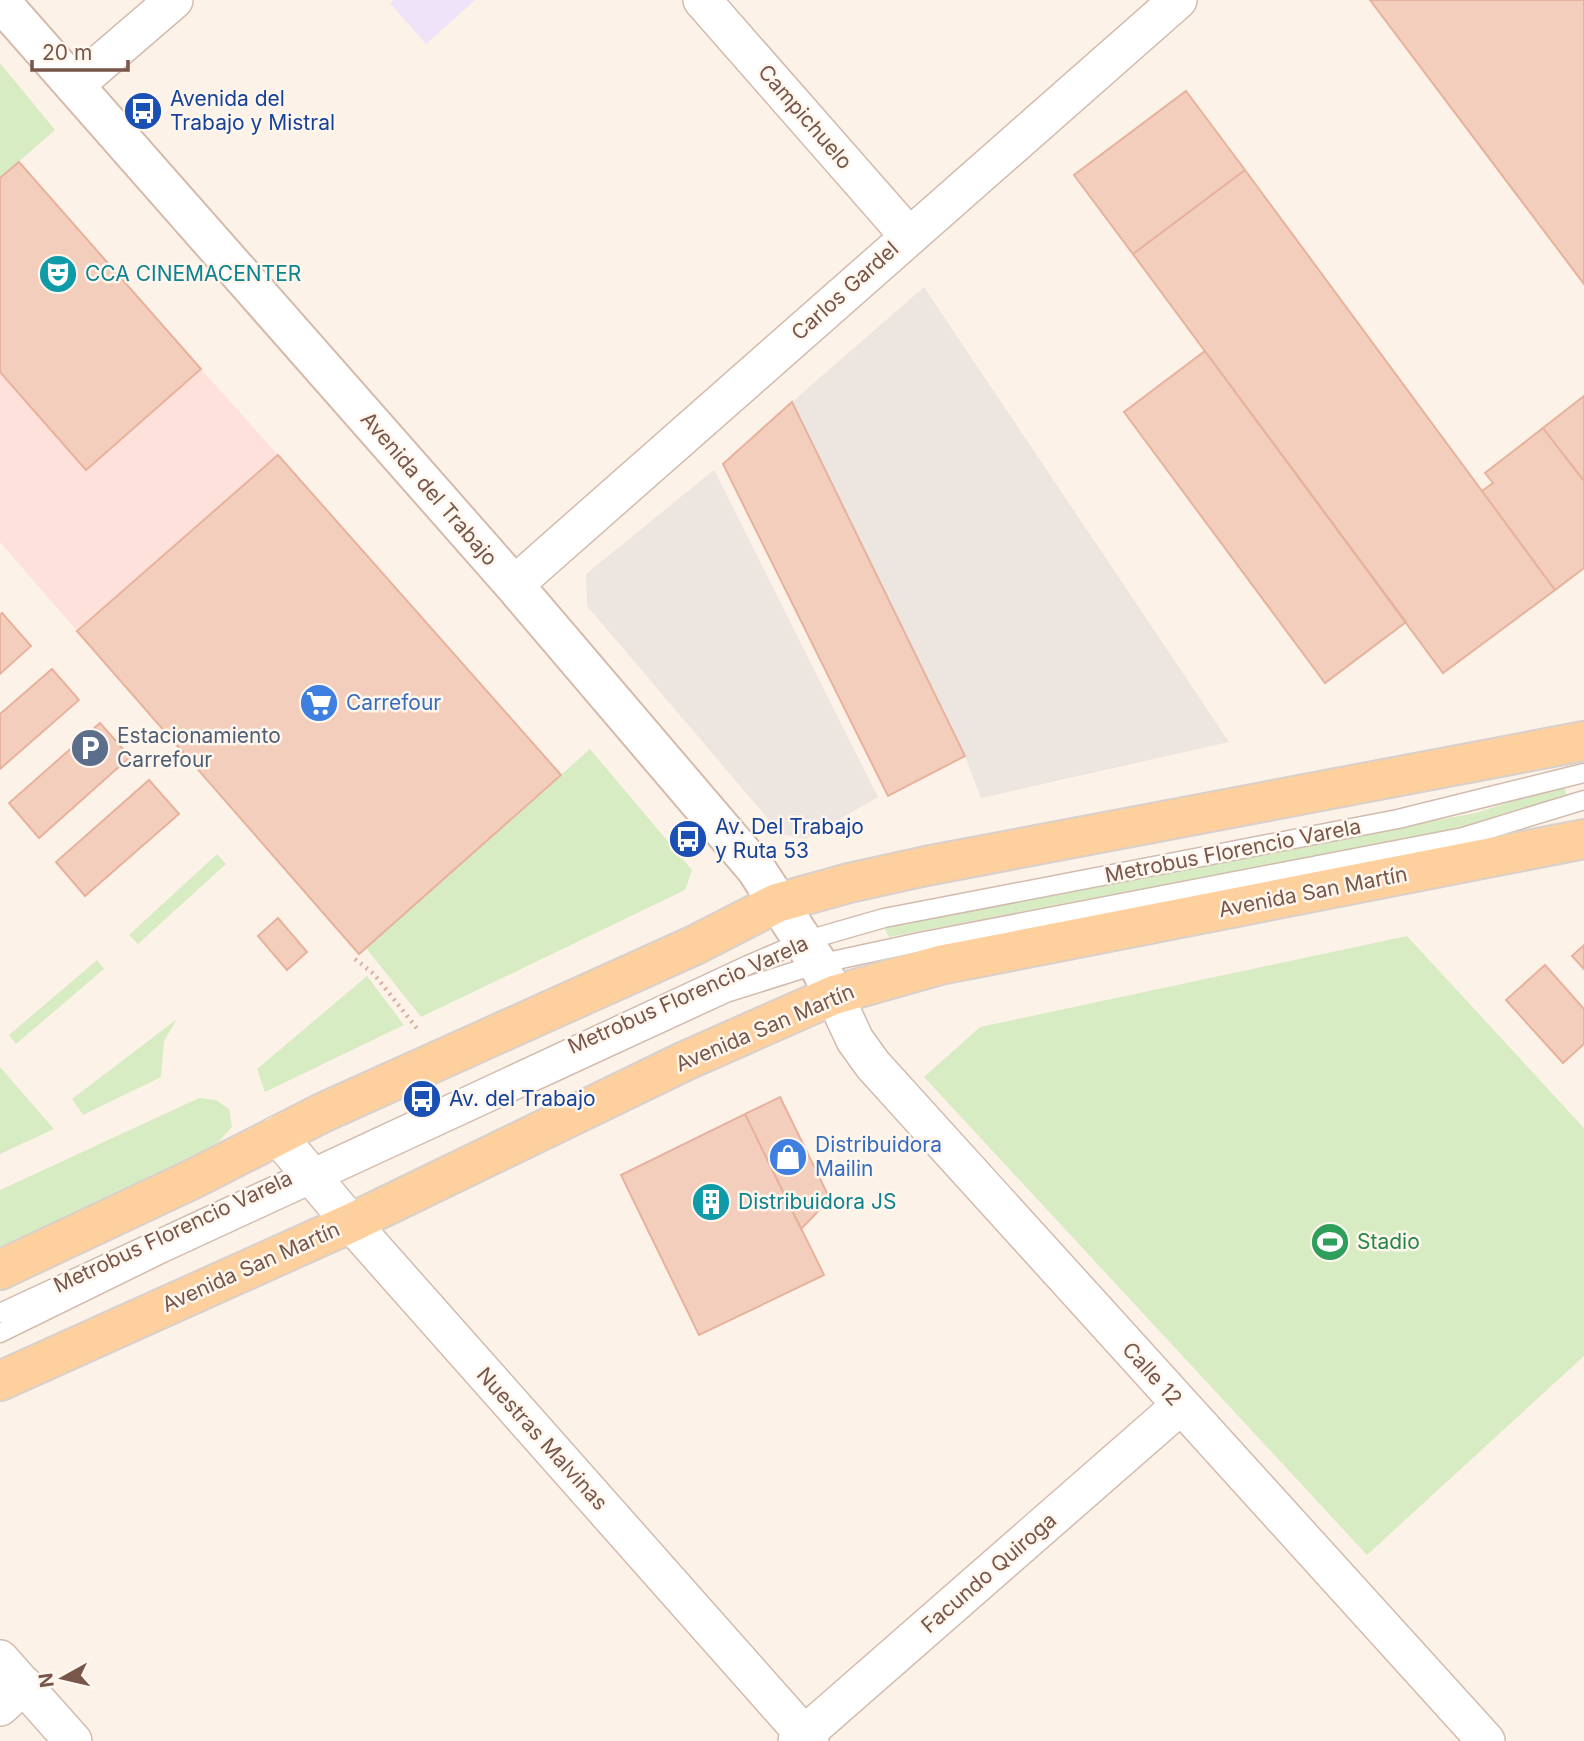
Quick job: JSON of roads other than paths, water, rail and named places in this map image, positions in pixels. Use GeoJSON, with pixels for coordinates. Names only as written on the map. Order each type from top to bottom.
{"type":"FeatureCollection","features":[{"type":"Feature","properties":{"kind":"main road","name":"Avenida del Trabajo"},"geometry":{"type":"LineString","coordinates":[[0,1],[513,585],[756,869],[819,967]]}},
{"type":"Feature","properties":{"kind":"main road"},"geometry":{"type":"LineString","coordinates":[[0,1270],[195,1178],[277,1135],[695,945],[777,903],[926,866],[1584,741]]}},
{"type":"Feature","properties":{"kind":"main road","name":"Avenida San Martín"},"geometry":{"type":"LineString","coordinates":[[0,1381],[351,1223],[685,1061],[819,967],[940,965],[1584,839]]}},
{"type":"Feature","properties":{"kind":"street"},"geometry":{"type":"LineString","coordinates":[[74,86],[174,0]]}},
{"type":"Feature","properties":{"kind":"street","name":"Campichuelo"},"geometry":{"type":"LineString","coordinates":[[702,0],[908,235]]}},
{"type":"Feature","properties":{"kind":"street","name":"Carlos Gardel"},"geometry":{"type":"LineString","coordinates":[[513,585],[1178,0]]}},
{"type":"Feature","properties":{"kind":"street","name":"Calle 12"},"geometry":{"type":"LineString","coordinates":[[819,967],[855,1040],[873,1065],[1486,1741]]}},
{"type":"Feature","properties":{"kind":"street","name":"Nuestras Malvinas"},"geometry":{"type":"LineString","coordinates":[[277,1135],[803,1739]]}},
{"type":"Feature","properties":{"kind":"street","name":"Facundo Quiroga"},"geometry":{"type":"LineString","coordinates":[[803,1739],[1180,1406]]}},
{"type":"Feature","properties":{"kind":"street"},"geometry":{"type":"LineString","coordinates":[[8,1684],[73,1741]]}},
{"type":"Feature","properties":{"kind":"lane","name":"Metrobus Florencio Varela"},"geometry":{"type":"LineString","coordinates":[[0,1333],[311,1177],[748,965],[819,967],[884,918],[1398,819],[1584,773]]}},
{"type":"Feature","properties":{"kind":"lane","name":"Metrobus Florencio Varela"},"geometry":{"type":"LineString","coordinates":[[0,1313],[726,993],[920,942],[1463,837],[1584,800]]}},
{"type":"Feature","properties":{"kind":"place","name":"Avenida del Trabajo y Mistral"},"geometry":{"type":"Point","coordinates":[143,111]}},
{"type":"Feature","properties":{"kind":"place","name":"CCA CINEMACENTER"},"geometry":{"type":"Point","coordinates":[58,274]}},
{"type":"Feature","properties":{"kind":"place","name":"Carrefour"},"geometry":{"type":"Point","coordinates":[319,703]}},
{"type":"Feature","properties":{"kind":"place","name":"Estacionamiento Carrefour"},"geometry":{"type":"Point","coordinates":[90,748]}},
{"type":"Feature","properties":{"kind":"place","name":"Av. Del Trabajo y Ruta 53"},"geometry":{"type":"Point","coordinates":[688,839]}},
{"type":"Feature","properties":{"kind":"place","name":"Av. del Trabajo"},"geometry":{"type":"Point","coordinates":[422,1099]}},
{"type":"Feature","properties":{"kind":"place","name":"Distribuidora Mailin"},"geometry":{"type":"Point","coordinates":[788,1157]}},
{"type":"Feature","properties":{"kind":"place","name":"Distribuidora JS"},"geometry":{"type":"Point","coordinates":[711,1202]}},
{"type":"Feature","properties":{"kind":"place","name":"Stadio"},"geometry":{"type":"Point","coordinates":[1330,1242]}}]}
